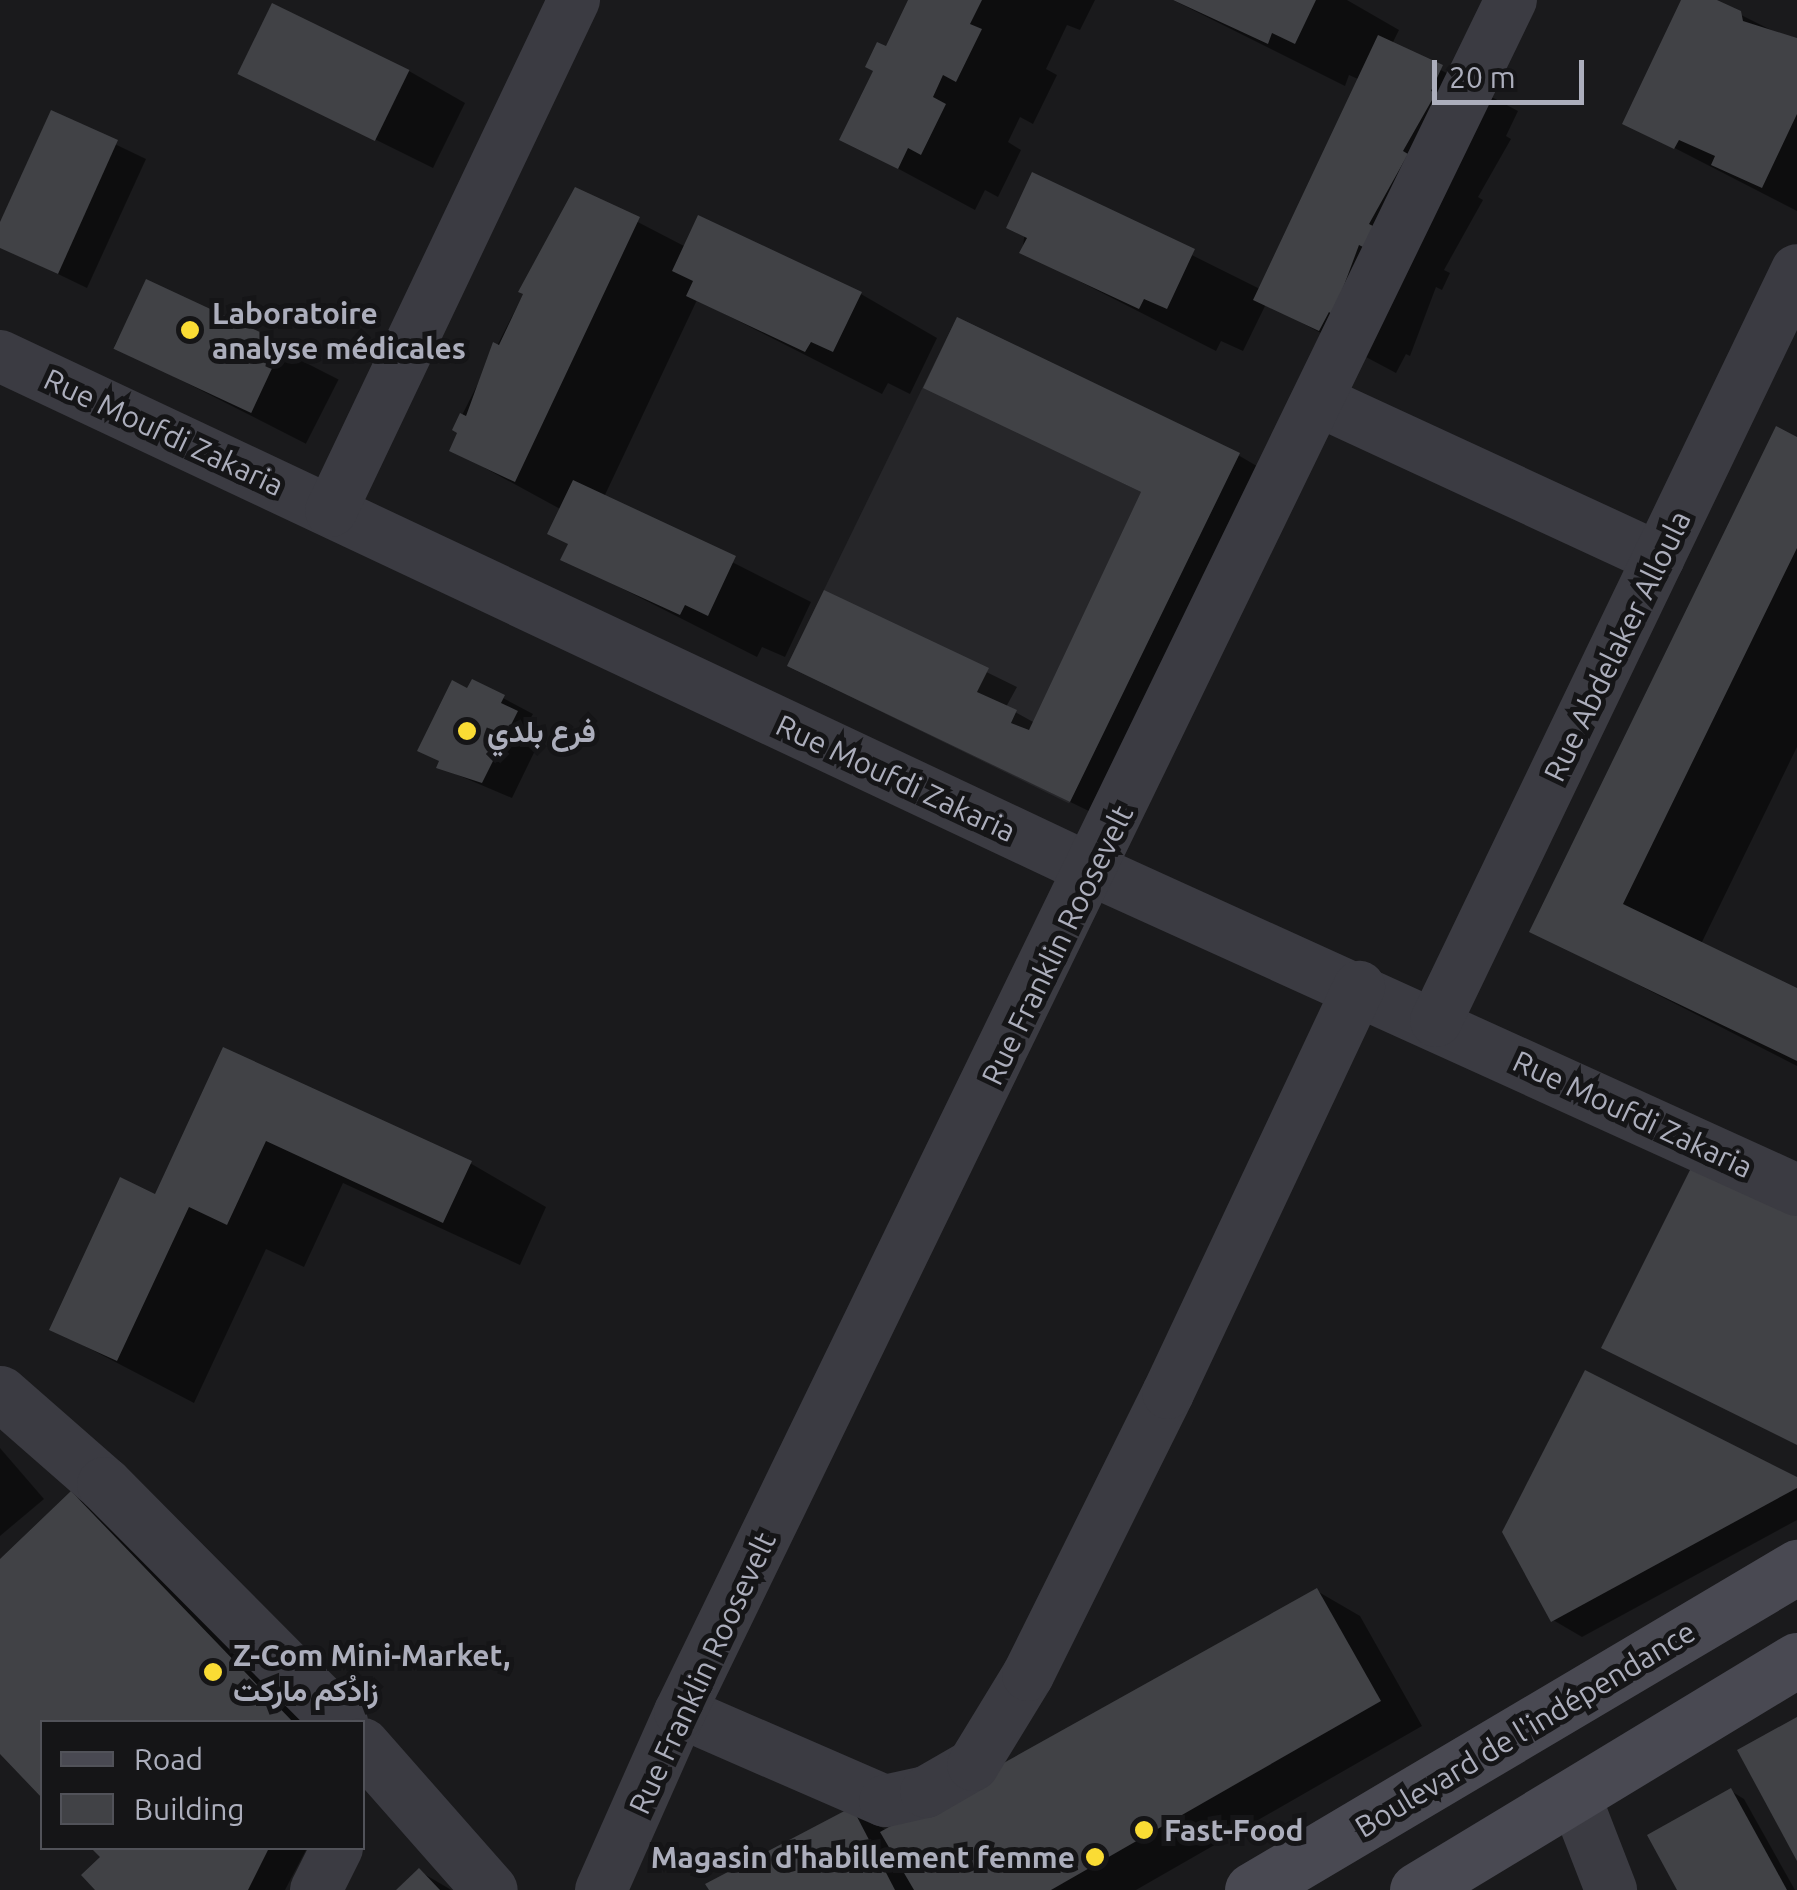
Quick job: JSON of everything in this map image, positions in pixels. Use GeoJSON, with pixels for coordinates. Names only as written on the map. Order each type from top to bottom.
{"type":"FeatureCollection","features":[{"type":"Feature","properties":{"kind":"main road","name":"Boulevard de l'indépendance"},"geometry":{"type":"LineString","coordinates":[[1252,1890],[1797,1568]]}},
{"type":"Feature","properties":{"kind":"main road"},"geometry":{"type":"LineString","coordinates":[[1417,1890],[1797,1660]]}},
{"type":"Feature","properties":{"kind":"street"},"geometry":{"type":"LineString","coordinates":[[331,511],[574,0]]}},
{"type":"Feature","properties":{"kind":"street","name":"Rue Franklin Roosevelt"},"geometry":{"type":"LineString","coordinates":[[601,1890],[680,1712],[1094,870],[1511,0]]}},
{"type":"Feature","properties":{"kind":"street","name":"Rue Abdelaker Alloula"},"geometry":{"type":"LineString","coordinates":[[1436,1021],[1797,270]]}},
{"type":"Feature","properties":{"kind":"street","name":"Rue Moufdi Zakaria"},"geometry":{"type":"LineString","coordinates":[[0,356],[1094,870],[1436,1021],[1797,1190]]}},
{"type":"Feature","properties":{"kind":"street"},"geometry":{"type":"LineString","coordinates":[[1321,402],[1659,558]]}},
{"type":"Feature","properties":{"kind":"street"},"geometry":{"type":"LineString","coordinates":[[680,1712],[886,1801],[926,1792],[973,1766],[1028,1675],[1168,1393],[1359,987]]}},
{"type":"Feature","properties":{"kind":"street"},"geometry":{"type":"LineString","coordinates":[[0,1394],[104,1484],[338,1720]]}},
{"type":"Feature","properties":{"kind":"street"},"geometry":{"type":"LineString","coordinates":[[368,1766],[490,1890]]}},
{"type":"Feature","properties":{"kind":"street"},"geometry":{"type":"LineString","coordinates":[[1576,1797],[1611,1890]]}},
{"type":"Feature","properties":{"kind":"street"},"geometry":{"type":"LineString","coordinates":[[316,1890],[335,1850]]}},
{"type":"Feature","properties":{"kind":"shaded area"},"geometry":{"type":"Polygon","coordinates":[[[957,317],[1239,455],[1069,803],[787,666],[957,317]]]}},
{"type":"Feature","properties":{"kind":"building"},"geometry":{"type":"Polygon","coordinates":[[[908,0],[982,0],[970,24],[982,29],[956,82],[943,75],[933,97],[946,104],[921,155],[908,148],[898,169],[839,140],[873,71],[865,67],[877,42],[886,46],[908,0]]]}},
{"type":"Feature","properties":{"kind":"building"},"geometry":{"type":"Polygon","coordinates":[[[1173,0],[1316,0],[1295,44],[1272,33],[1268,44],[1173,0]]]}},
{"type":"Feature","properties":{"kind":"building"},"geometry":{"type":"Polygon","coordinates":[[[1681,0],[1717,0],[1741,11],[1743,21],[1797,38],[1797,114],[1762,188],[1711,165],[1715,156],[1679,140],[1674,149],[1622,124],[1681,0]]]}},
{"type":"Feature","properties":{"kind":"building"},"geometry":{"type":"Polygon","coordinates":[[[272,3],[410,70],[375,141],[237,74],[272,3]]]}},
{"type":"Feature","properties":{"kind":"building"},"geometry":{"type":"Polygon","coordinates":[[[1378,35],[1443,65],[1431,91],[1436,93],[1403,151],[1408,154],[1369,224],[1375,227],[1365,248],[1359,245],[1333,315],[1329,312],[1319,331],[1253,300],[1378,35]]]}},
{"type":"Feature","properties":{"kind":"building"},"geometry":{"type":"Polygon","coordinates":[[[51,110],[118,140],[58,274],[0,248],[0,222],[51,110]]]}},
{"type":"Feature","properties":{"kind":"building"},"geometry":{"type":"Polygon","coordinates":[[[1032,172],[1195,249],[1167,309],[1144,299],[1139,309],[1019,253],[1027,238],[1006,228],[1032,172]]]}},
{"type":"Feature","properties":{"kind":"building"},"geometry":{"type":"Polygon","coordinates":[[[575,187],[640,217],[515,482],[449,451],[457,433],[452,430],[460,413],[466,416],[493,342],[499,345],[523,294],[518,292],[575,187]]]}},
{"type":"Feature","properties":{"kind":"building"},"geometry":{"type":"Polygon","coordinates":[[[698,215],[862,292],[833,352],[811,342],[805,352],[686,296],[693,281],[672,271],[698,215]]]}},
{"type":"Feature","properties":{"kind":"building"},"geometry":{"type":"Polygon","coordinates":[[[146,279],[284,343],[251,413],[113,349],[146,279]]]}},
{"type":"Feature","properties":{"kind":"building"},"geometry":{"type":"Polygon","coordinates":[[[957,317],[1240,453],[1070,802],[787,666],[824,590],[989,668],[977,692],[1017,710],[1011,723],[1029,730],[1141,492],[923,388],[957,317]]]}},
{"type":"Feature","properties":{"kind":"building"},"geometry":{"type":"Polygon","coordinates":[[[1776,426],[1797,437],[1797,548],[1623,904],[1797,988],[1797,1061],[1529,932],[1776,426]]]}},
{"type":"Feature","properties":{"kind":"building"},"geometry":{"type":"Polygon","coordinates":[[[573,480],[736,556],[708,616],[685,605],[680,615],[560,560],[568,544],[547,534],[573,480]]]}},
{"type":"Feature","properties":{"kind":"building","name":"فرع بلدي"},"geometry":{"type":"Polygon","coordinates":[[[472,679],[505,695],[501,703],[518,711],[482,783],[436,768],[439,761],[417,751],[452,680],[467,688],[472,679]]]}},
{"type":"Feature","properties":{"kind":"building"},"geometry":{"type":"Polygon","coordinates":[[[223,1047],[472,1161],[443,1223],[266,1141],[227,1225],[189,1207],[117,1361],[49,1330],[120,1177],[155,1194],[223,1047]]]}},
{"type":"Feature","properties":{"kind":"building"},"geometry":{"type":"Polygon","coordinates":[[[1693,1164],[1797,1216],[1797,1445],[1601,1348],[1693,1164]]]}},
{"type":"Feature","properties":{"kind":"building"},"geometry":{"type":"Polygon","coordinates":[[[1585,1370],[1797,1477],[1797,1488],[1551,1622],[1502,1532],[1585,1370]]]}},
{"type":"Feature","properties":{"kind":"building"},"geometry":{"type":"Polygon","coordinates":[[[71,1491],[291,1720],[40,1720],[40,1796],[0,1754],[0,1559],[71,1491]]]}},
{"type":"Feature","properties":{"kind":"building"},"geometry":{"type":"Polygon","coordinates":[[[1317,1588],[1381,1701],[1051,1890],[914,1890],[880,1832],[1317,1588]]]}},
{"type":"Feature","properties":{"kind":"building"},"geometry":{"type":"Polygon","coordinates":[[[1797,1717],[1797,1861],[1737,1750],[1797,1717]]]}},
{"type":"Feature","properties":{"kind":"building"},"geometry":{"type":"Polygon","coordinates":[[[1731,1788],[1787,1890],[1677,1890],[1647,1835],[1731,1788]]]}},
{"type":"Feature","properties":{"kind":"building"},"geometry":{"type":"Polygon","coordinates":[[[852,1807],[895,1890],[709,1890],[705,1884],[852,1807]]]}},
{"type":"Feature","properties":{"kind":"building"},"geometry":{"type":"Polygon","coordinates":[[[93,1850],[268,1850],[248,1890],[95,1890],[81,1875],[100,1857],[93,1850]]]}},
{"type":"Feature","properties":{"kind":"building"},"geometry":{"type":"Polygon","coordinates":[[[419,1868],[440,1890],[396,1890],[419,1868]]]}},
{"type":"Feature","properties":{"kind":"place","name":"Laboratoire analyse médicales"},"geometry":{"type":"Point","coordinates":[190,330]}},
{"type":"Feature","properties":{"kind":"place","name":"فرع بلدي"},"geometry":{"type":"Point","coordinates":[467,731]}},
{"type":"Feature","properties":{"kind":"place","name":"Z-Com Mini-Market, زادُكم ماركت"},"geometry":{"type":"Point","coordinates":[213,1672]}},
{"type":"Feature","properties":{"kind":"place","name":"Fast-Food"},"geometry":{"type":"Point","coordinates":[1144,1830]}},
{"type":"Feature","properties":{"kind":"place","name":"Magasin d'habillement femme"},"geometry":{"type":"Point","coordinates":[1095,1857]}}]}
